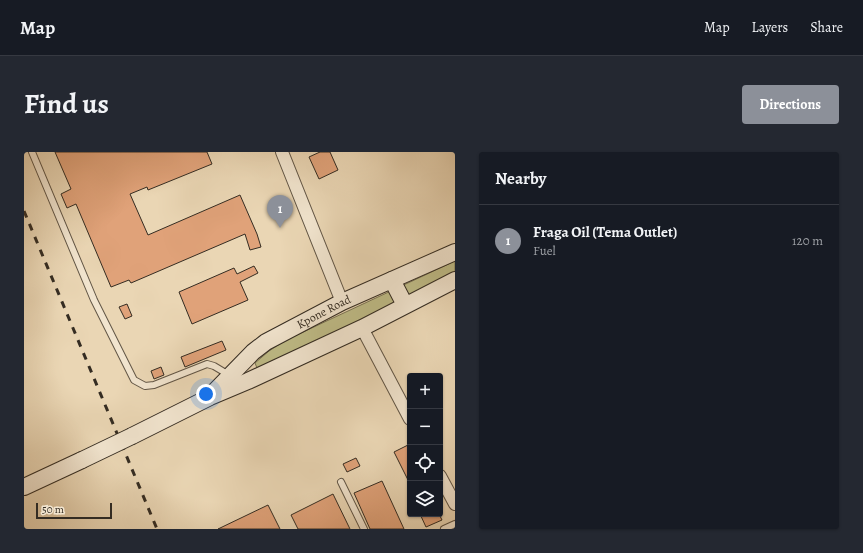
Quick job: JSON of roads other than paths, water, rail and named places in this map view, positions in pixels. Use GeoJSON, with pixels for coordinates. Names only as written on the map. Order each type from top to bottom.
{"type":"FeatureCollection","features":[{"type":"Feature","properties":{"kind":"main road","name":"Kpone Road"},"geometry":{"type":"LineString","coordinates":[[210,397],[253,352],[266,342],[342,302],[455,252]]}},
{"type":"Feature","properties":{"kind":"main road"},"geometry":{"type":"LineString","coordinates":[[392,280],[405,305]]}},
{"type":"Feature","properties":{"kind":"main road","name":"Kpone Road"},"geometry":{"type":"LineString","coordinates":[[24,487],[210,397],[362,328],[455,280]]}},
{"type":"Feature","properties":{"kind":"street"},"geometry":{"type":"LineString","coordinates":[[282,152],[342,302]]}},
{"type":"Feature","properties":{"kind":"street"},"geometry":{"type":"LineString","coordinates":[[362,328],[407,413]]}},
{"type":"Feature","properties":{"kind":"street"},"geometry":{"type":"LineString","coordinates":[[443,481],[455,504]]}},
{"type":"Feature","properties":{"kind":"lane"},"geometry":{"type":"LineString","coordinates":[[32,152],[94,300],[134,380],[145,386],[154,385],[207,364],[214,366],[231,376]]}},
{"type":"Feature","properties":{"kind":"lane"},"geometry":{"type":"LineString","coordinates":[[341,482],[364,529]]}},
{"type":"Feature","properties":{"kind":"lane"},"geometry":{"type":"LineString","coordinates":[[444,529],[455,524]]}},
{"type":"Feature","properties":{"kind":"railway"},"geometry":{"type":"LineString","coordinates":[[24,211],[157,529]]}},
{"type":"Feature","properties":{"kind":"place","name":"Fraga Oil (Tema Outlet)"},"geometry":{"type":"Point","coordinates":[280,228]}}]}
